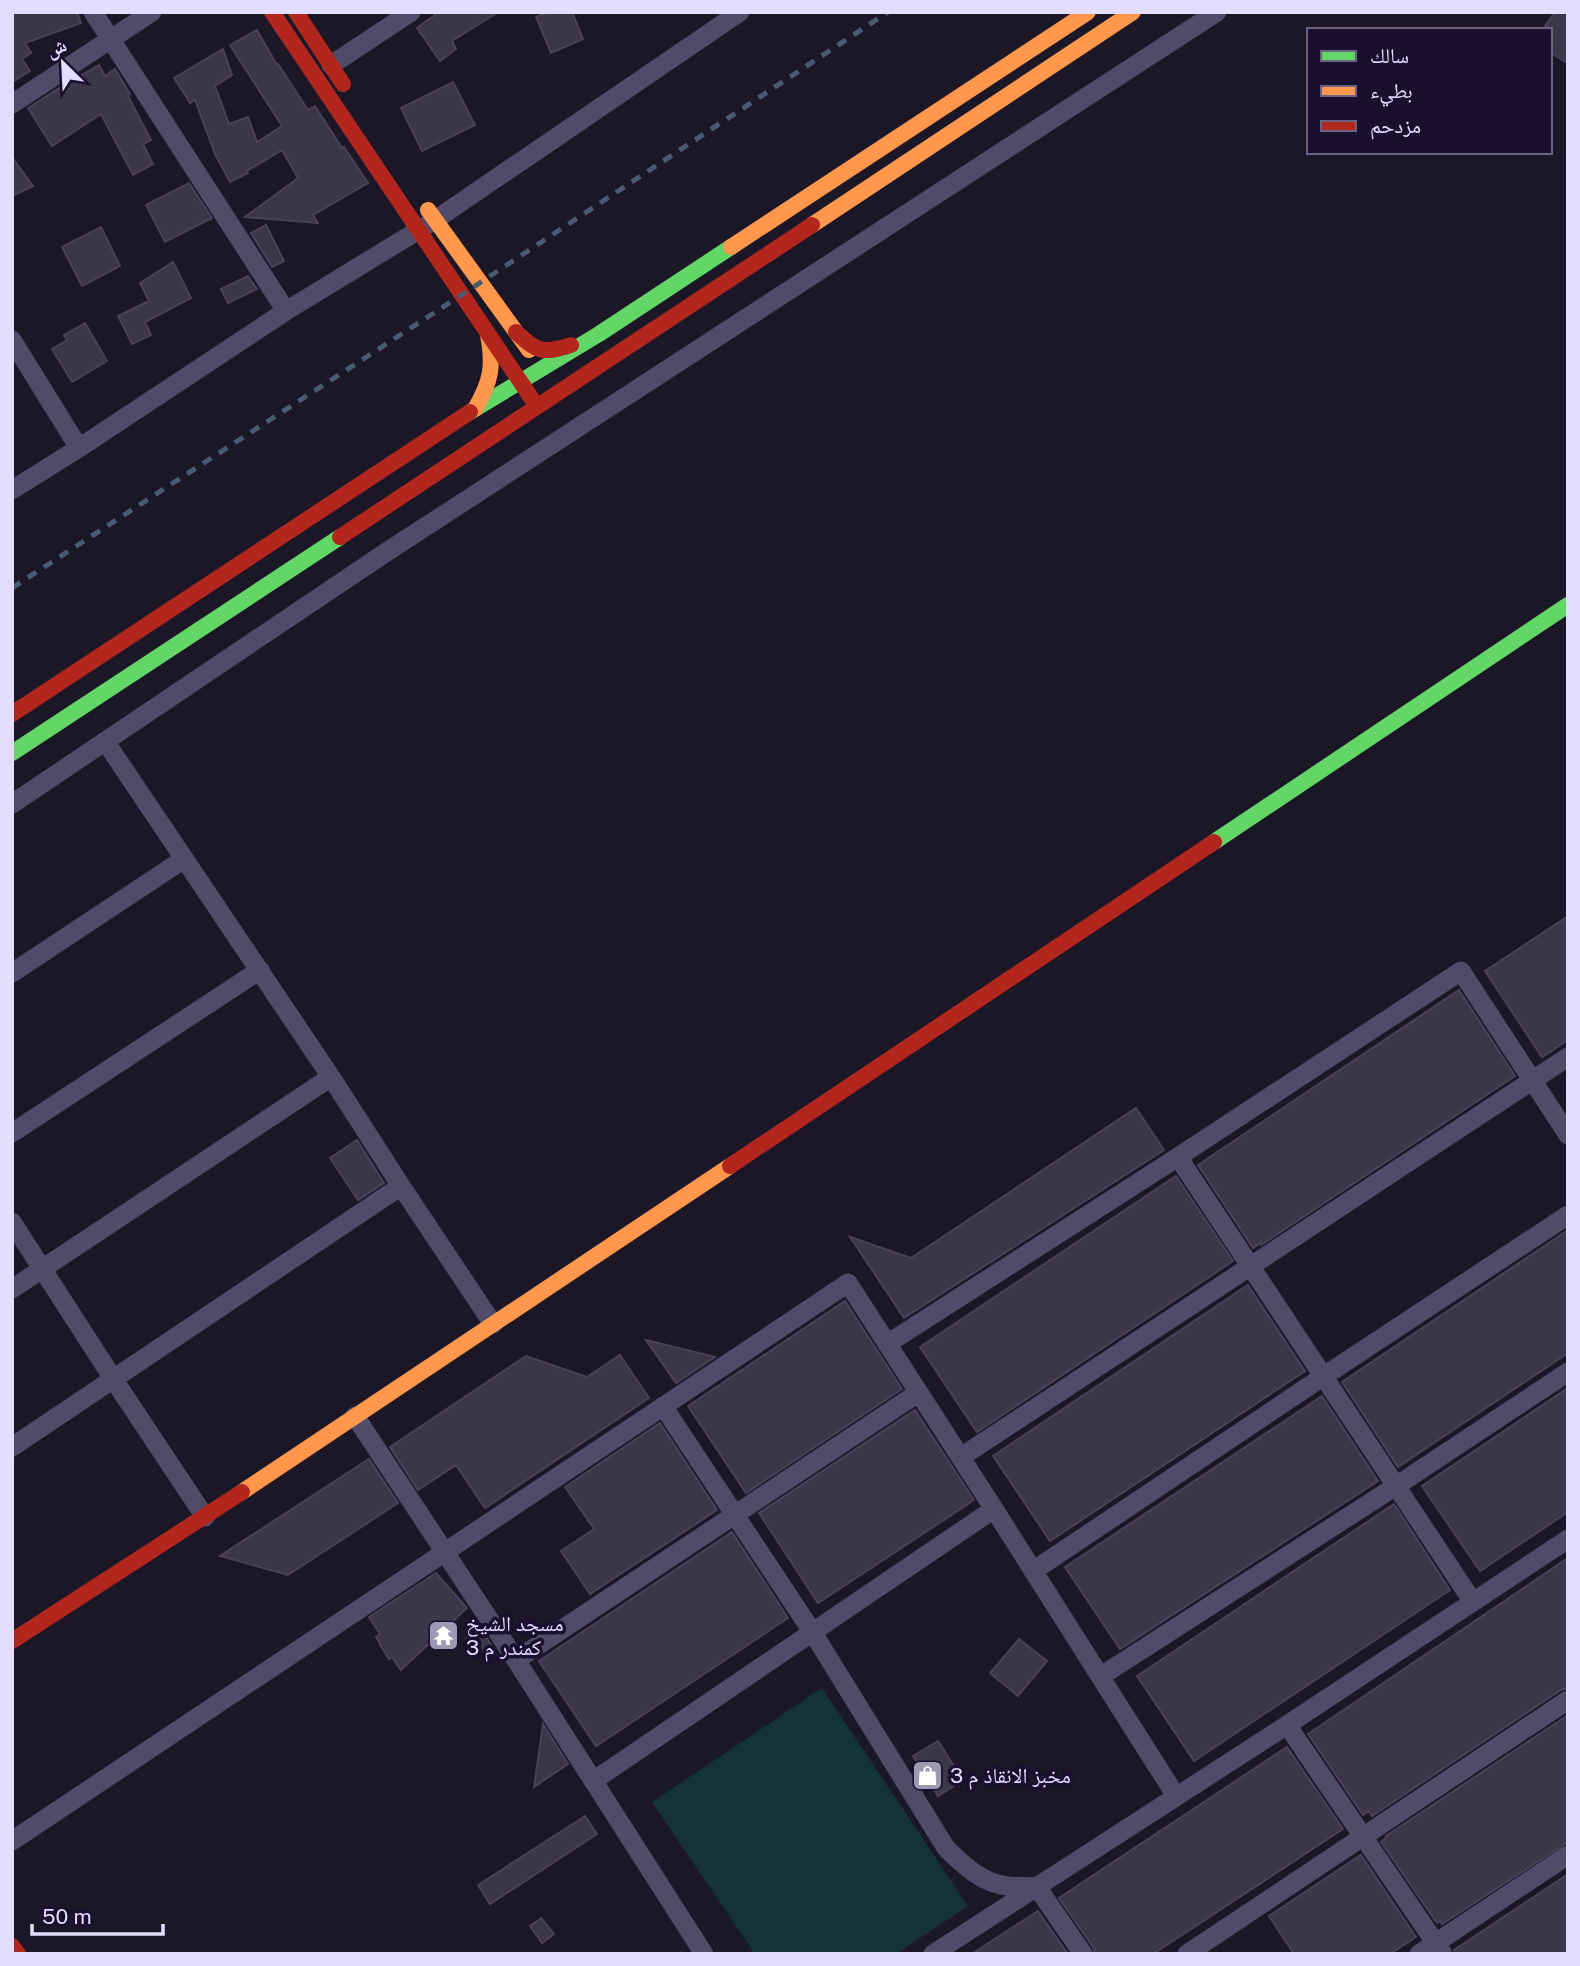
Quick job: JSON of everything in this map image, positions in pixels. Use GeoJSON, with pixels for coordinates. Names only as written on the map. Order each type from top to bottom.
{"type":"FeatureCollection","features":[{"type":"Feature","properties":{"kind":"main road"},"geometry":{"type":"LineString","coordinates":[[272,12],[427,225],[516,332],[560,392]]}},
{"type":"Feature","properties":{"kind":"main road"},"geometry":{"type":"LineString","coordinates":[[296,12],[353,99]]}},
{"type":"Feature","properties":{"kind":"main road"},"geometry":{"type":"LineString","coordinates":[[12,714],[475,409],[599,334],[1088,12]]}},
{"type":"Feature","properties":{"kind":"main road"},"geometry":{"type":"LineString","coordinates":[[12,753],[1133,12]]}},
{"type":"Feature","properties":{"kind":"main road"},"geometry":{"type":"LineString","coordinates":[[420,198],[427,225],[463,294],[538,407]]}},
{"type":"Feature","properties":{"kind":"main road"},"geometry":{"type":"LineString","coordinates":[[516,332],[541,352],[556,350],[599,334]]}},
{"type":"Feature","properties":{"kind":"main road"},"geometry":{"type":"LineString","coordinates":[[475,409],[488,387],[493,361],[488,335]]}},
{"type":"Feature","properties":{"kind":"main road"},"geometry":{"type":"LineString","coordinates":[[12,1641],[205,1517],[1568,605]]}},
{"type":"Feature","properties":{"kind":"main road"},"geometry":{"type":"LineString","coordinates":[[12,1946],[18,1954]]}},
{"type":"Feature","properties":{"kind":"street"},"geometry":{"type":"LineString","coordinates":[[93,12],[286,311]]}},
{"type":"Feature","properties":{"kind":"street"},"geometry":{"type":"LineString","coordinates":[[12,104],[152,12]]}},
{"type":"Feature","properties":{"kind":"street"},"geometry":{"type":"LineString","coordinates":[[331,65],[411,12]]}},
{"type":"Feature","properties":{"kind":"street"},"geometry":{"type":"LineString","coordinates":[[12,490],[286,311],[427,225],[740,12]]}},
{"type":"Feature","properties":{"kind":"street"},"geometry":{"type":"LineString","coordinates":[[12,804],[496,480],[1217,12]]}},
{"type":"Feature","properties":{"kind":"street"},"geometry":{"type":"LineString","coordinates":[[12,340],[79,448]]}},
{"type":"Feature","properties":{"kind":"street"},"geometry":{"type":"LineString","coordinates":[[105,741],[260,970],[493,1324]]}},
{"type":"Feature","properties":{"kind":"street"},"geometry":{"type":"LineString","coordinates":[[12,973],[184,859]]}},
{"type":"Feature","properties":{"kind":"street"},"geometry":{"type":"LineString","coordinates":[[12,1133],[260,970]]}},
{"type":"Feature","properties":{"kind":"street"},"geometry":{"type":"LineString","coordinates":[[887,1344],[1461,971],[1568,1135]]}},
{"type":"Feature","properties":{"kind":"street"},"geometry":{"type":"LineString","coordinates":[[961,1457],[1568,1058]]}},
{"type":"Feature","properties":{"kind":"street"},"geometry":{"type":"LineString","coordinates":[[12,1289],[331,1077]]}},
{"type":"Feature","properties":{"kind":"street"},"geometry":{"type":"LineString","coordinates":[[1178,1157],[1473,1602]]}},
{"type":"Feature","properties":{"kind":"street"},"geometry":{"type":"LineString","coordinates":[[12,1447],[401,1186]]}},
{"type":"Feature","properties":{"kind":"street"},"geometry":{"type":"LineString","coordinates":[[1033,1571],[1568,1215]]}},
{"type":"Feature","properties":{"kind":"street"},"geometry":{"type":"LineString","coordinates":[[12,1222],[205,1517]]}},
{"type":"Feature","properties":{"kind":"street"},"geometry":{"type":"LineString","coordinates":[[12,1841],[848,1283],[1176,1797]]}},
{"type":"Feature","properties":{"kind":"street"},"geometry":{"type":"LineString","coordinates":[[1101,1676],[1568,1372]]}},
{"type":"Feature","properties":{"kind":"street"},"geometry":{"type":"LineString","coordinates":[[516,1660],[918,1393]]}},
{"type":"Feature","properties":{"kind":"street"},"geometry":{"type":"LineString","coordinates":[[663,1406],[813,1633],[946,1849],[962,1865],[989,1881],[1007,1886],[1037,1886]]}},
{"type":"Feature","properties":{"kind":"street"},"geometry":{"type":"LineString","coordinates":[[355,1416],[516,1660],[704,1954]]}},
{"type":"Feature","properties":{"kind":"street"},"geometry":{"type":"LineString","coordinates":[[593,1782],[994,1509]]}},
{"type":"Feature","properties":{"kind":"street"},"geometry":{"type":"LineString","coordinates":[[933,1954],[1568,1539]]}},
{"type":"Feature","properties":{"kind":"street"},"geometry":{"type":"LineString","coordinates":[[1187,1954],[1568,1700]]}},
{"type":"Feature","properties":{"kind":"street"},"geometry":{"type":"LineString","coordinates":[[1287,1725],[1364,1837],[1433,1950],[1568,1856]]}},
{"type":"Feature","properties":{"kind":"street"},"geometry":{"type":"LineString","coordinates":[[1037,1886],[1083,1954]]}},
{"type":"Feature","properties":{"kind":"green space"},"geometry":{"type":"Polygon","coordinates":[[[822,1688],[968,1906],[896,1954],[755,1954],[652,1802],[822,1688]]]}},
{"type":"Feature","properties":{"kind":"building"},"geometry":{"type":"Polygon","coordinates":[[[12,12],[77,12],[81,23],[25,43],[31,53],[22,59],[30,71],[12,82],[12,12]]]}},
{"type":"Feature","properties":{"kind":"building"},"geometry":{"type":"Polygon","coordinates":[[[439,12],[498,12],[452,41],[456,49],[440,61],[417,28],[439,12]]]}},
{"type":"Feature","properties":{"kind":"building"},"geometry":{"type":"Polygon","coordinates":[[[548,12],[572,12],[583,39],[551,53],[536,17],[548,12]]]}},
{"type":"Feature","properties":{"kind":"building"},"geometry":{"type":"Polygon","coordinates":[[[1555,12],[1568,12],[1568,64],[1552,53],[1552,28],[1543,28],[1555,12]]]}},
{"type":"Feature","properties":{"kind":"building"},"geometry":{"type":"Polygon","coordinates":[[[257,30],[308,110],[315,106],[368,183],[313,215],[318,223],[245,217],[298,178],[282,150],[230,182],[215,154],[195,100],[190,103],[174,78],[223,49],[232,75],[215,86],[229,124],[248,117],[257,142],[282,126],[230,45],[257,30]]]}},
{"type":"Feature","properties":{"kind":"building"},"geometry":{"type":"Polygon","coordinates":[[[99,65],[105,76],[115,69],[151,140],[143,144],[153,164],[133,175],[101,114],[52,146],[28,108],[99,65]]]}},
{"type":"Feature","properties":{"kind":"building"},"geometry":{"type":"Polygon","coordinates":[[[453,82],[475,125],[422,151],[401,108],[453,82]]]}},
{"type":"Feature","properties":{"kind":"building"},"geometry":{"type":"Polygon","coordinates":[[[12,157],[33,186],[12,196],[12,157]]]}},
{"type":"Feature","properties":{"kind":"building"},"geometry":{"type":"Polygon","coordinates":[[[189,183],[212,218],[165,242],[146,205],[189,183]]]}},
{"type":"Feature","properties":{"kind":"building"},"geometry":{"type":"Polygon","coordinates":[[[266,225],[284,261],[272,267],[251,233],[266,225]]]}},
{"type":"Feature","properties":{"kind":"building"},"geometry":{"type":"Polygon","coordinates":[[[101,227],[120,266],[82,286],[62,247],[101,227]]]}},
{"type":"Feature","properties":{"kind":"building"},"geometry":{"type":"Polygon","coordinates":[[[173,262],[191,298],[145,322],[151,335],[132,344],[118,316],[149,301],[140,283],[173,262]]]}},
{"type":"Feature","properties":{"kind":"building"},"geometry":{"type":"Polygon","coordinates":[[[248,276],[257,289],[228,303],[221,289],[248,276]]]}},
{"type":"Feature","properties":{"kind":"building"},"geometry":{"type":"Polygon","coordinates":[[[85,323],[107,361],[72,382],[52,349],[67,340],[64,335],[85,323]]]}},
{"type":"Feature","properties":{"kind":"building"},"geometry":{"type":"Polygon","coordinates":[[[1568,916],[1568,1040],[1542,1057],[1485,971],[1568,916]]]}},
{"type":"Feature","properties":{"kind":"building"},"geometry":{"type":"Polygon","coordinates":[[[1459,990],[1515,1076],[1253,1248],[1198,1165],[1459,990]]]}},
{"type":"Feature","properties":{"kind":"building"},"geometry":{"type":"Polygon","coordinates":[[[1136,1108],[1164,1150],[904,1318],[850,1237],[911,1258],[1136,1108]]]}},
{"type":"Feature","properties":{"kind":"building"},"geometry":{"type":"Polygon","coordinates":[[[357,1140],[384,1183],[358,1200],[330,1158],[357,1140]]]}},
{"type":"Feature","properties":{"kind":"building"},"geometry":{"type":"Polygon","coordinates":[[[1176,1176],[1233,1261],[977,1432],[920,1347],[1176,1176]]]}},
{"type":"Feature","properties":{"kind":"building"},"geometry":{"type":"Polygon","coordinates":[[[1568,1230],[1568,1353],[1398,1467],[1342,1382],[1568,1230]]]}},
{"type":"Feature","properties":{"kind":"building"},"geometry":{"type":"Polygon","coordinates":[[[1248,1285],[1305,1371],[1050,1541],[993,1456],[1248,1285]]]}},
{"type":"Feature","properties":{"kind":"building"},"geometry":{"type":"Polygon","coordinates":[[[845,1301],[902,1389],[746,1493],[688,1406],[845,1301]]]}},
{"type":"Feature","properties":{"kind":"building"},"geometry":{"type":"Polygon","coordinates":[[[646,1340],[715,1357],[676,1383],[646,1340]]]}},
{"type":"Feature","properties":{"kind":"building"},"geometry":{"type":"Polygon","coordinates":[[[620,1355],[649,1398],[485,1508],[456,1465],[418,1490],[390,1447],[526,1356],[587,1377],[620,1355]]]}},
{"type":"Feature","properties":{"kind":"building"},"geometry":{"type":"Polygon","coordinates":[[[1568,1388],[1568,1512],[1480,1571],[1422,1486],[1568,1388]]]}},
{"type":"Feature","properties":{"kind":"building"},"geometry":{"type":"Polygon","coordinates":[[[1322,1396],[1378,1481],[1120,1649],[1065,1567],[1322,1396]]]}},
{"type":"Feature","properties":{"kind":"building"},"geometry":{"type":"Polygon","coordinates":[[[915,1410],[974,1500],[818,1603],[759,1513],[915,1410]]]}},
{"type":"Feature","properties":{"kind":"building"},"geometry":{"type":"Polygon","coordinates":[[[660,1423],[717,1510],[590,1594],[561,1551],[594,1529],[565,1487],[660,1423]]]}},
{"type":"Feature","properties":{"kind":"building"},"geometry":{"type":"Polygon","coordinates":[[[369,1459],[398,1503],[288,1575],[220,1556],[369,1459]]]}},
{"type":"Feature","properties":{"kind":"building"},"geometry":{"type":"Polygon","coordinates":[[[1394,1504],[1450,1590],[1194,1761],[1137,1676],[1394,1504]]]}},
{"type":"Feature","properties":{"kind":"building"},"geometry":{"type":"Polygon","coordinates":[[[732,1532],[788,1618],[596,1746],[539,1661],[732,1532]]]}},
{"type":"Feature","properties":{"kind":"building"},"geometry":{"type":"Polygon","coordinates":[[[1568,1558],[1568,1688],[1561,1690],[1372,1816],[1369,1811],[1363,1815],[1308,1734],[1568,1558]]]}},
{"type":"Feature","properties":{"kind":"building"},"geometry":{"type":"Polygon","coordinates":[[[436,1573],[467,1608],[401,1670],[392,1657],[389,1659],[380,1645],[376,1637],[380,1634],[369,1617],[436,1573]]]}},
{"type":"Feature","properties":{"kind":"building"},"geometry":{"type":"Polygon","coordinates":[[[481,1629],[491,1645],[477,1654],[466,1638],[481,1629]]]}},
{"type":"Feature","properties":{"kind":"building"},"geometry":{"type":"Polygon","coordinates":[[[1019,1639],[1047,1661],[1018,1696],[990,1673],[1019,1639]]]}},
{"type":"Feature","properties":{"kind":"building"},"geometry":{"type":"Polygon","coordinates":[[[1568,1715],[1568,1842],[1442,1924],[1440,1921],[1437,1923],[1381,1842],[1386,1836],[1568,1715]]]}},
{"type":"Feature","properties":{"kind":"building"},"geometry":{"type":"Polygon","coordinates":[[[543,1724],[568,1764],[534,1787],[543,1724]]]}},
{"type":"Feature","properties":{"kind":"building"},"geometry":{"type":"Polygon","coordinates":[[[938,1741],[963,1780],[938,1796],[913,1756],[938,1741]]]}},
{"type":"Feature","properties":{"kind":"building"},"geometry":{"type":"Polygon","coordinates":[[[1287,1747],[1343,1829],[1153,1954],[1095,1954],[1093,1947],[1059,1898],[1287,1747]]]}},
{"type":"Feature","properties":{"kind":"building"},"geometry":{"type":"Polygon","coordinates":[[[585,1816],[597,1834],[490,1904],[478,1885],[585,1816]]]}},
{"type":"Feature","properties":{"kind":"building"},"geometry":{"type":"Polygon","coordinates":[[[1361,1855],[1416,1937],[1390,1954],[1294,1954],[1269,1916],[1361,1855]]]}},
{"type":"Feature","properties":{"kind":"building"},"geometry":{"type":"Polygon","coordinates":[[[1568,1874],[1568,1954],[1455,1954],[1454,1950],[1568,1874]]]}},
{"type":"Feature","properties":{"kind":"building"},"geometry":{"type":"Polygon","coordinates":[[[1038,1911],[1068,1954],[972,1954],[1013,1927],[1038,1911]]]}},
{"type":"Feature","properties":{"kind":"building"},"geometry":{"type":"Polygon","coordinates":[[[541,1918],[554,1934],[542,1943],[530,1926],[541,1918]]]}},
{"type":"Feature","properties":{"kind":"railway"},"geometry":{"type":"LineString","coordinates":[[12,588],[463,294],[888,12]]}},
{"type":"Feature","properties":{"kind":"traffic: fast"},"geometry":{"type":"LineString","coordinates":[[470,412],[599,334],[731,247]]}},
{"type":"Feature","properties":{"kind":"traffic: fast"},"geometry":{"type":"LineString","coordinates":[[12,753],[340,537]]}},
{"type":"Feature","properties":{"kind":"traffic: fast"},"geometry":{"type":"LineString","coordinates":[[1214,842],[1568,605]]}},
{"type":"Feature","properties":{"kind":"traffic: slow"},"geometry":{"type":"LineString","coordinates":[[731,247],[1088,12]]}},
{"type":"Feature","properties":{"kind":"traffic: slow"},"geometry":{"type":"LineString","coordinates":[[812,225],[1133,12]]}},
{"type":"Feature","properties":{"kind":"traffic: slow"},"geometry":{"type":"LineString","coordinates":[[428,210],[529,350]]}},
{"type":"Feature","properties":{"kind":"traffic: slow"},"geometry":{"type":"LineString","coordinates":[[475,409],[490,374],[488,335]]}},
{"type":"Feature","properties":{"kind":"traffic: slow"},"geometry":{"type":"LineString","coordinates":[[242,1492],[730,1166]]}},
{"type":"Feature","properties":{"kind":"traffic: jam"},"geometry":{"type":"LineString","coordinates":[[272,12],[532,399]]}},
{"type":"Feature","properties":{"kind":"traffic: jam"},"geometry":{"type":"LineString","coordinates":[[296,12],[343,84]]}},
{"type":"Feature","properties":{"kind":"traffic: jam"},"geometry":{"type":"LineString","coordinates":[[340,537],[812,225]]}},
{"type":"Feature","properties":{"kind":"traffic: jam"},"geometry":{"type":"LineString","coordinates":[[516,332],[541,349],[554,350],[571,345]]}},
{"type":"Feature","properties":{"kind":"traffic: jam"},"geometry":{"type":"LineString","coordinates":[[12,714],[470,412]]}},
{"type":"Feature","properties":{"kind":"traffic: jam"},"geometry":{"type":"LineString","coordinates":[[730,1166],[1214,842]]}},
{"type":"Feature","properties":{"kind":"traffic: jam"},"geometry":{"type":"LineString","coordinates":[[12,1641],[242,1492]]}},
{"type":"Feature","properties":{"kind":"traffic: jam"},"geometry":{"type":"LineString","coordinates":[[12,1946],[18,1954]]}},
{"type":"Feature","properties":{"kind":"place","name":"مسجد الشيخ كمندر م 3"},"geometry":{"type":"Point","coordinates":[443,1636]}},
{"type":"Feature","properties":{"kind":"place","name":"مخبز الانقاذ م 3"},"geometry":{"type":"Point","coordinates":[927,1776]}}]}
